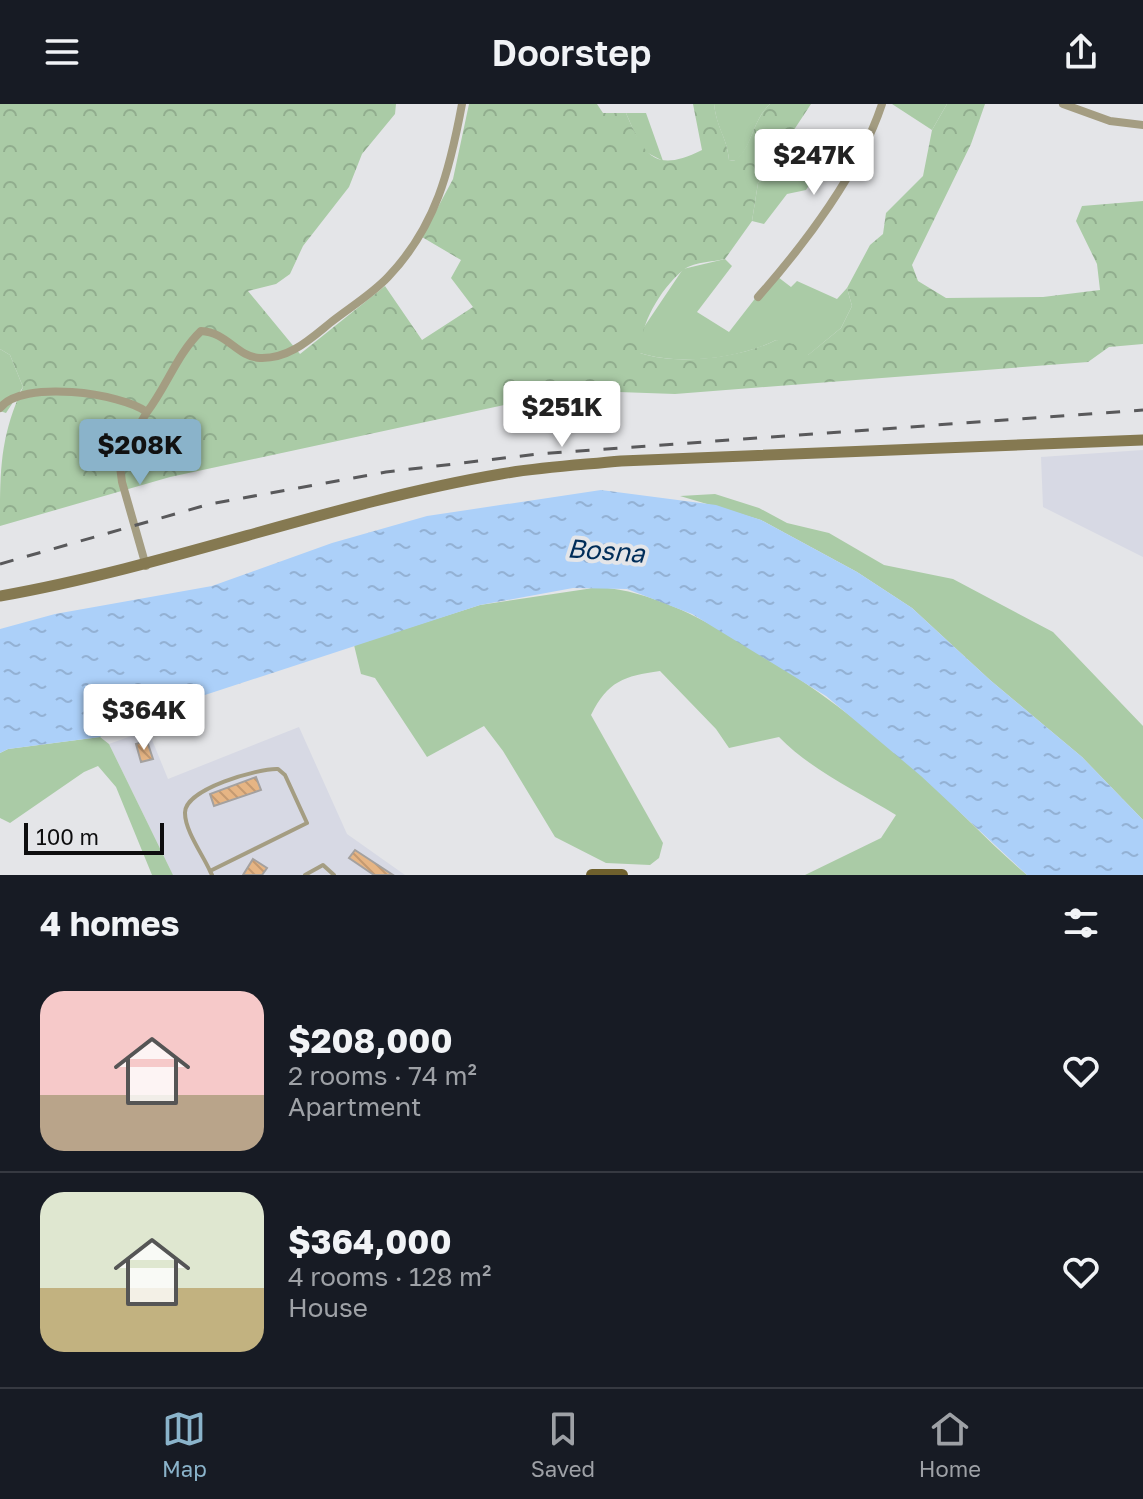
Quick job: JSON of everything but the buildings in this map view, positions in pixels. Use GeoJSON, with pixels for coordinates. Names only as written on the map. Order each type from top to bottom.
{"type":"FeatureCollection","features":[{"type":"Feature","properties":{"kind":"main road"},"geometry":{"type":"LineString","coordinates":[[0,596],[146,566],[455,484],[537,469],[648,459],[1143,440]]}},
{"type":"Feature","properties":{"kind":"main road"},"geometry":{"type":"LineString","coordinates":[[592,875],[622,875]]}},
{"type":"Feature","properties":{"kind":"street"},"geometry":{"type":"LineString","coordinates":[[146,566],[122,482],[119,459],[162,393],[187,344],[201,331],[215,332],[258,358],[285,355],[387,279],[406,255],[448,180],[462,104]]}},
{"type":"Feature","properties":{"kind":"street"},"geometry":{"type":"LineString","coordinates":[[758,297],[833,198],[871,132],[882,104]]}},
{"type":"Feature","properties":{"kind":"street"},"geometry":{"type":"LineString","coordinates":[[1063,104],[1110,121],[1143,125]]}},
{"type":"Feature","properties":{"kind":"street"},"geometry":{"type":"LineString","coordinates":[[0,408],[14,397],[50,391],[133,402],[147,412]]}},
{"type":"Feature","properties":{"kind":"lane"},"geometry":{"type":"LineString","coordinates":[[278,769],[285,775],[307,823],[211,873],[187,822],[184,811],[187,803],[200,792],[250,773],[278,769]]}},
{"type":"Feature","properties":{"kind":"lane"},"geometry":{"type":"LineString","coordinates":[[305,875],[323,865],[334,875]]}},
{"type":"Feature","properties":{"kind":"shaded area"},"geometry":{"type":"Polygon","coordinates":[[[1143,450],[1143,557],[1043,507],[1041,457],[1143,450]]]}},
{"type":"Feature","properties":{"kind":"shaded area"},"geometry":{"type":"Polygon","coordinates":[[[299,727],[347,834],[405,875],[173,875],[109,744],[148,730],[168,779],[299,727]]]}},
{"type":"Feature","properties":{"kind":"green space"},"geometry":{"type":"Polygon","coordinates":[[[0,104],[396,104],[395,114],[362,154],[349,187],[303,246],[290,274],[276,284],[248,291],[300,354],[385,286],[422,340],[473,307],[451,278],[461,260],[422,237],[453,179],[469,104],[597,104],[603,113],[626,113],[645,149],[662,160],[672,160],[702,150],[693,104],[714,104],[729,160],[735,161],[746,148],[759,118],[770,104],[811,104],[784,145],[775,171],[758,183],[752,221],[725,259],[697,264],[682,271],[666,288],[647,319],[640,353],[691,359],[728,355],[776,340],[794,344],[808,355],[841,328],[852,306],[847,288],[870,245],[883,234],[886,213],[923,176],[932,130],[947,104],[985,104],[971,144],[912,265],[918,281],[946,298],[1043,297],[1100,290],[1097,264],[1076,221],[1082,206],[1143,201],[1143,344],[1109,347],[1088,362],[675,394],[590,391],[518,402],[170,477],[0,526],[3,454],[15,405],[23,387],[10,355],[0,349],[0,104]]]}},
{"type":"Feature","properties":{"kind":"green space"},"geometry":{"type":"Polygon","coordinates":[[[714,104],[770,104],[736,161],[729,160],[714,104]]]}},
{"type":"Feature","properties":{"kind":"green space"},"geometry":{"type":"Polygon","coordinates":[[[892,104],[947,104],[932,130],[892,104]]]}},
{"type":"Feature","properties":{"kind":"green space"},"geometry":{"type":"Polygon","coordinates":[[[626,113],[646,113],[663,161],[642,150],[626,113]]]}},
{"type":"Feature","properties":{"kind":"green space"},"geometry":{"type":"Polygon","coordinates":[[[784,145],[820,168],[806,190],[787,194],[764,224],[752,221],[758,183],[775,171],[784,145]]]}},
{"type":"Feature","properties":{"kind":"green space"},"geometry":{"type":"Polygon","coordinates":[[[725,259],[732,266],[697,312],[729,332],[774,274],[791,287],[797,281],[837,299],[847,288],[852,306],[841,328],[807,356],[776,340],[745,351],[710,358],[673,359],[640,353],[640,333],[683,269],[725,259]]]}},
{"type":"Feature","properties":{"kind":"green space"},"geometry":{"type":"Polygon","coordinates":[[[0,349],[10,355],[23,387],[6,413],[0,411],[0,349]]]}},
{"type":"Feature","properties":{"kind":"green space"},"geometry":{"type":"Polygon","coordinates":[[[715,494],[759,508],[787,523],[829,533],[884,565],[953,579],[1053,632],[1143,726],[1143,820],[1082,757],[990,680],[912,608],[857,572],[761,520],[680,496],[715,494]]]}},
{"type":"Feature","properties":{"kind":"green space"},"geometry":{"type":"Polygon","coordinates":[[[600,587],[637,594],[673,606],[723,631],[788,671],[900,756],[1027,875],[805,875],[881,838],[896,815],[820,770],[779,737],[729,748],[716,729],[660,671],[618,682],[604,694],[591,715],[663,843],[659,858],[650,865],[606,863],[555,837],[503,751],[484,726],[427,757],[375,678],[361,674],[354,645],[480,605],[600,587]]]}},
{"type":"Feature","properties":{"kind":"green space"},"geometry":{"type":"Polygon","coordinates":[[[100,737],[109,744],[173,875],[152,875],[116,787],[98,766],[84,772],[10,823],[0,818],[0,753],[8,749],[100,737]]]}},
{"type":"Feature","properties":{"kind":"water","name":"Bosna"},"geometry":{"type":"Polygon","coordinates":[[[601,490],[716,505],[761,520],[857,572],[912,608],[990,680],[1082,757],[1143,820],[1143,875],[1027,875],[921,776],[826,696],[692,614],[627,589],[573,588],[480,605],[118,724],[100,737],[8,749],[0,753],[0,629],[55,614],[212,586],[332,543],[427,516],[601,490]]]}},
{"type":"Feature","properties":{"kind":"railway"},"geometry":{"type":"LineString","coordinates":[[0,564],[210,504],[386,472],[538,454],[1143,410]]}}]}
